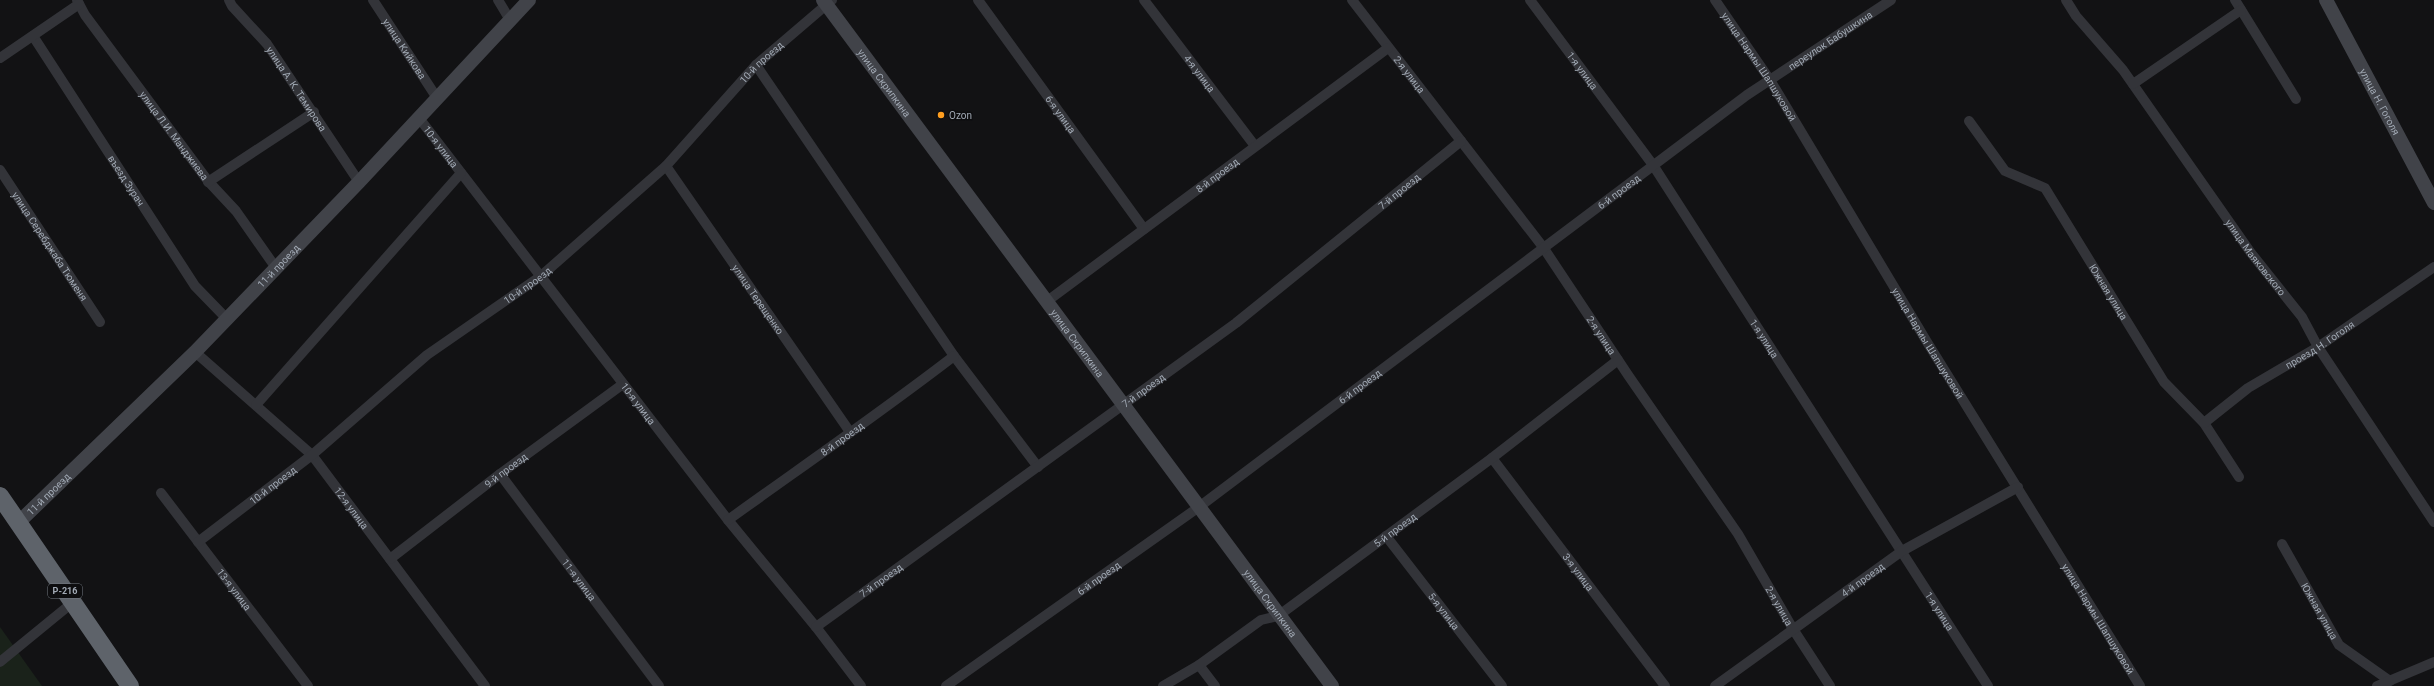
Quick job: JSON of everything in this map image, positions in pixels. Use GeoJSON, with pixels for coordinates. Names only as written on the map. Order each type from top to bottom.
{"type":"FeatureCollection","features":[{"type":"Feature","properties":{"kind":"highway","name":"Р-216"},"geometry":{"type":"LineString","coordinates":[[0,496],[130,686]]}},
{"type":"Feature","properties":{"kind":"street","name":"улица А. К. Темирова"},"geometry":{"type":"LineString","coordinates":[[229,0],[232,6],[267,44],[314,112],[359,182]]}},
{"type":"Feature","properties":{"kind":"street","name":"улица Кийкова"},"geometry":{"type":"LineString","coordinates":[[373,0],[437,98]]}},
{"type":"Feature","properties":{"kind":"street"},"geometry":{"type":"LineString","coordinates":[[498,0],[510,20]]}},
{"type":"Feature","properties":{"kind":"street","name":"11-й проезд"},"geometry":{"type":"LineString","coordinates":[[18,523],[195,352],[359,182],[529,0]]}},
{"type":"Feature","properties":{"kind":"street","name":"6-я улица"},"geometry":{"type":"LineString","coordinates":[[978,0],[1144,229]]}},
{"type":"Feature","properties":{"kind":"street","name":"4-я улица"},"geometry":{"type":"LineString","coordinates":[[1144,0],[1255,146]]}},
{"type":"Feature","properties":{"kind":"street","name":"2-я улица"},"geometry":{"type":"LineString","coordinates":[[1352,0],[1544,247],[1618,360],[1738,534],[1793,629],[1830,686]]}},
{"type":"Feature","properties":{"kind":"street","name":"1-я улица"},"geometry":{"type":"LineString","coordinates":[[1530,0],[1653,165],[1988,686]]}},
{"type":"Feature","properties":{"kind":"street","name":"улица Нармы Шапшуковой"},"geometry":{"type":"LineString","coordinates":[[1715,0],[1770,80],[1927,342],[2140,686]]}},
{"type":"Feature","properties":{"kind":"street"},"geometry":{"type":"LineString","coordinates":[[1873,0],[1887,3]]}},
{"type":"Feature","properties":{"kind":"street","name":"улица Маяковского"},"geometry":{"type":"LineString","coordinates":[[2066,0],[2076,16],[2132,84],[2251,253],[2302,317],[2318,348],[2434,522]]}},
{"type":"Feature","properties":{"kind":"street"},"geometry":{"type":"LineString","coordinates":[[2234,0],[2296,99]]}},
{"type":"Feature","properties":{"kind":"street","name":"улица Н. Гоголя"},"geometry":{"type":"LineString","coordinates":[[2326,0],[2434,204]]}},
{"type":"Feature","properties":{"kind":"street"},"geometry":{"type":"LineString","coordinates":[[0,58],[33,36],[78,2]]}},
{"type":"Feature","properties":{"kind":"street","name":"улица Л.И. Манджиева"},"geometry":{"type":"LineString","coordinates":[[78,2],[208,182],[236,211],[276,268]]}},
{"type":"Feature","properties":{"kind":"street","name":"10-й проезд"},"geometry":{"type":"LineString","coordinates":[[198,542],[312,455],[427,355],[541,276],[666,166],[756,65],[828,2]]}},
{"type":"Feature","properties":{"kind":"street","name":"улица Скрипкина"},"geometry":{"type":"LineString","coordinates":[[828,2],[1046,302],[1199,507],[1278,616],[1332,686]]}},
{"type":"Feature","properties":{"kind":"street","name":"переулок Бабушкина"},"geometry":{"type":"LineString","coordinates":[[1770,80],[1887,3]]}},
{"type":"Feature","properties":{"kind":"street"},"geometry":{"type":"LineString","coordinates":[[2132,84],[2241,10]]}},
{"type":"Feature","properties":{"kind":"street","name":"въезд Зурач"},"geometry":{"type":"LineString","coordinates":[[33,36],[195,286],[227,319]]}},
{"type":"Feature","properties":{"kind":"street","name":"8-й проезд"},"geometry":{"type":"LineString","coordinates":[[1046,302],[1388,48]]}},
{"type":"Feature","properties":{"kind":"street"},"geometry":{"type":"LineString","coordinates":[[756,65],[954,356],[1038,467]]}},
{"type":"Feature","properties":{"kind":"street","name":"6-й проезд"},"geometry":{"type":"LineString","coordinates":[[946,686],[1199,507],[1653,165],[1770,80]]}},
{"type":"Feature","properties":{"kind":"street"},"geometry":{"type":"LineString","coordinates":[[208,182],[314,112]]}},
{"type":"Feature","properties":{"kind":"street","name":"10-я улица"},"geometry":{"type":"LineString","coordinates":[[419,118],[728,520],[816,627],[860,686]]}},
{"type":"Feature","properties":{"kind":"street","name":"Южная улица"},"geometry":{"type":"LineString","coordinates":[[1969,121],[2005,171],[2044,188],[2164,382],[2204,422],[2239,477]]}},
{"type":"Feature","properties":{"kind":"street","name":"7-й проезд"},"geometry":{"type":"LineString","coordinates":[[816,627],[1236,323],[1461,141]]}},
{"type":"Feature","properties":{"kind":"street","name":"улица Терещенко"},"geometry":{"type":"LineString","coordinates":[[666,166],[850,432]]}},
{"type":"Feature","properties":{"kind":"street","name":"улица Серебджаба Тюменя"},"geometry":{"type":"LineString","coordinates":[[0,170],[100,322]]}},
{"type":"Feature","properties":{"kind":"street"},"geometry":{"type":"LineString","coordinates":[[256,405],[461,173]]}},
{"type":"Feature","properties":{"kind":"street","name":"проезд Н. Гоголя"},"geometry":{"type":"LineString","coordinates":[[2204,422],[2248,388],[2318,348],[2434,267]]}},
{"type":"Feature","properties":{"kind":"street","name":"12-я улица"},"geometry":{"type":"LineString","coordinates":[[195,352],[312,455],[485,686]]}},
{"type":"Feature","properties":{"kind":"street","name":"8-й проезд"},"geometry":{"type":"LineString","coordinates":[[728,520],[850,432],[880,413],[954,356]]}},
{"type":"Feature","properties":{"kind":"street","name":"5-й проезд"},"geometry":{"type":"LineString","coordinates":[[1163,686],[1199,664],[1261,620],[1278,616],[1492,458],[1618,360]]}},
{"type":"Feature","properties":{"kind":"street","name":"9-й проезд"},"geometry":{"type":"LineString","coordinates":[[390,559],[500,474],[623,384]]}},
{"type":"Feature","properties":{"kind":"street","name":"3-я улица"},"geometry":{"type":"LineString","coordinates":[[1492,458],[1665,686]]}},
{"type":"Feature","properties":{"kind":"street","name":"11-я улица"},"geometry":{"type":"LineString","coordinates":[[500,474],[659,686]]}},
{"type":"Feature","properties":{"kind":"street","name":"4-й проезд"},"geometry":{"type":"LineString","coordinates":[[1715,686],[1902,551],[2018,487]]}},
{"type":"Feature","properties":{"kind":"street","name":"13-я улица"},"geometry":{"type":"LineString","coordinates":[[161,493],[308,686]]}},
{"type":"Feature","properties":{"kind":"street","name":"5-я улица"},"geometry":{"type":"LineString","coordinates":[[1386,536],[1502,686]]}},
{"type":"Feature","properties":{"kind":"street","name":"Южная улица"},"geometry":{"type":"LineString","coordinates":[[2282,544],[2339,645],[2390,681]]}},
{"type":"Feature","properties":{"kind":"street"},"geometry":{"type":"LineString","coordinates":[[0,662],[72,603]]}},
{"type":"Feature","properties":{"kind":"street"},"geometry":{"type":"LineString","coordinates":[[2377,686],[2434,662]]}},
{"type":"Feature","properties":{"kind":"street"},"geometry":{"type":"LineString","coordinates":[[1199,664],[1215,686]]}},
{"type":"Feature","properties":{"kind":"shaded area"},"geometry":{"type":"Polygon","coordinates":[[[0,627],[42,686],[0,686],[0,627]]]}},
{"type":"Feature","properties":{"kind":"place","name":"Ozon"},"geometry":{"type":"Point","coordinates":[941,115]}}]}
